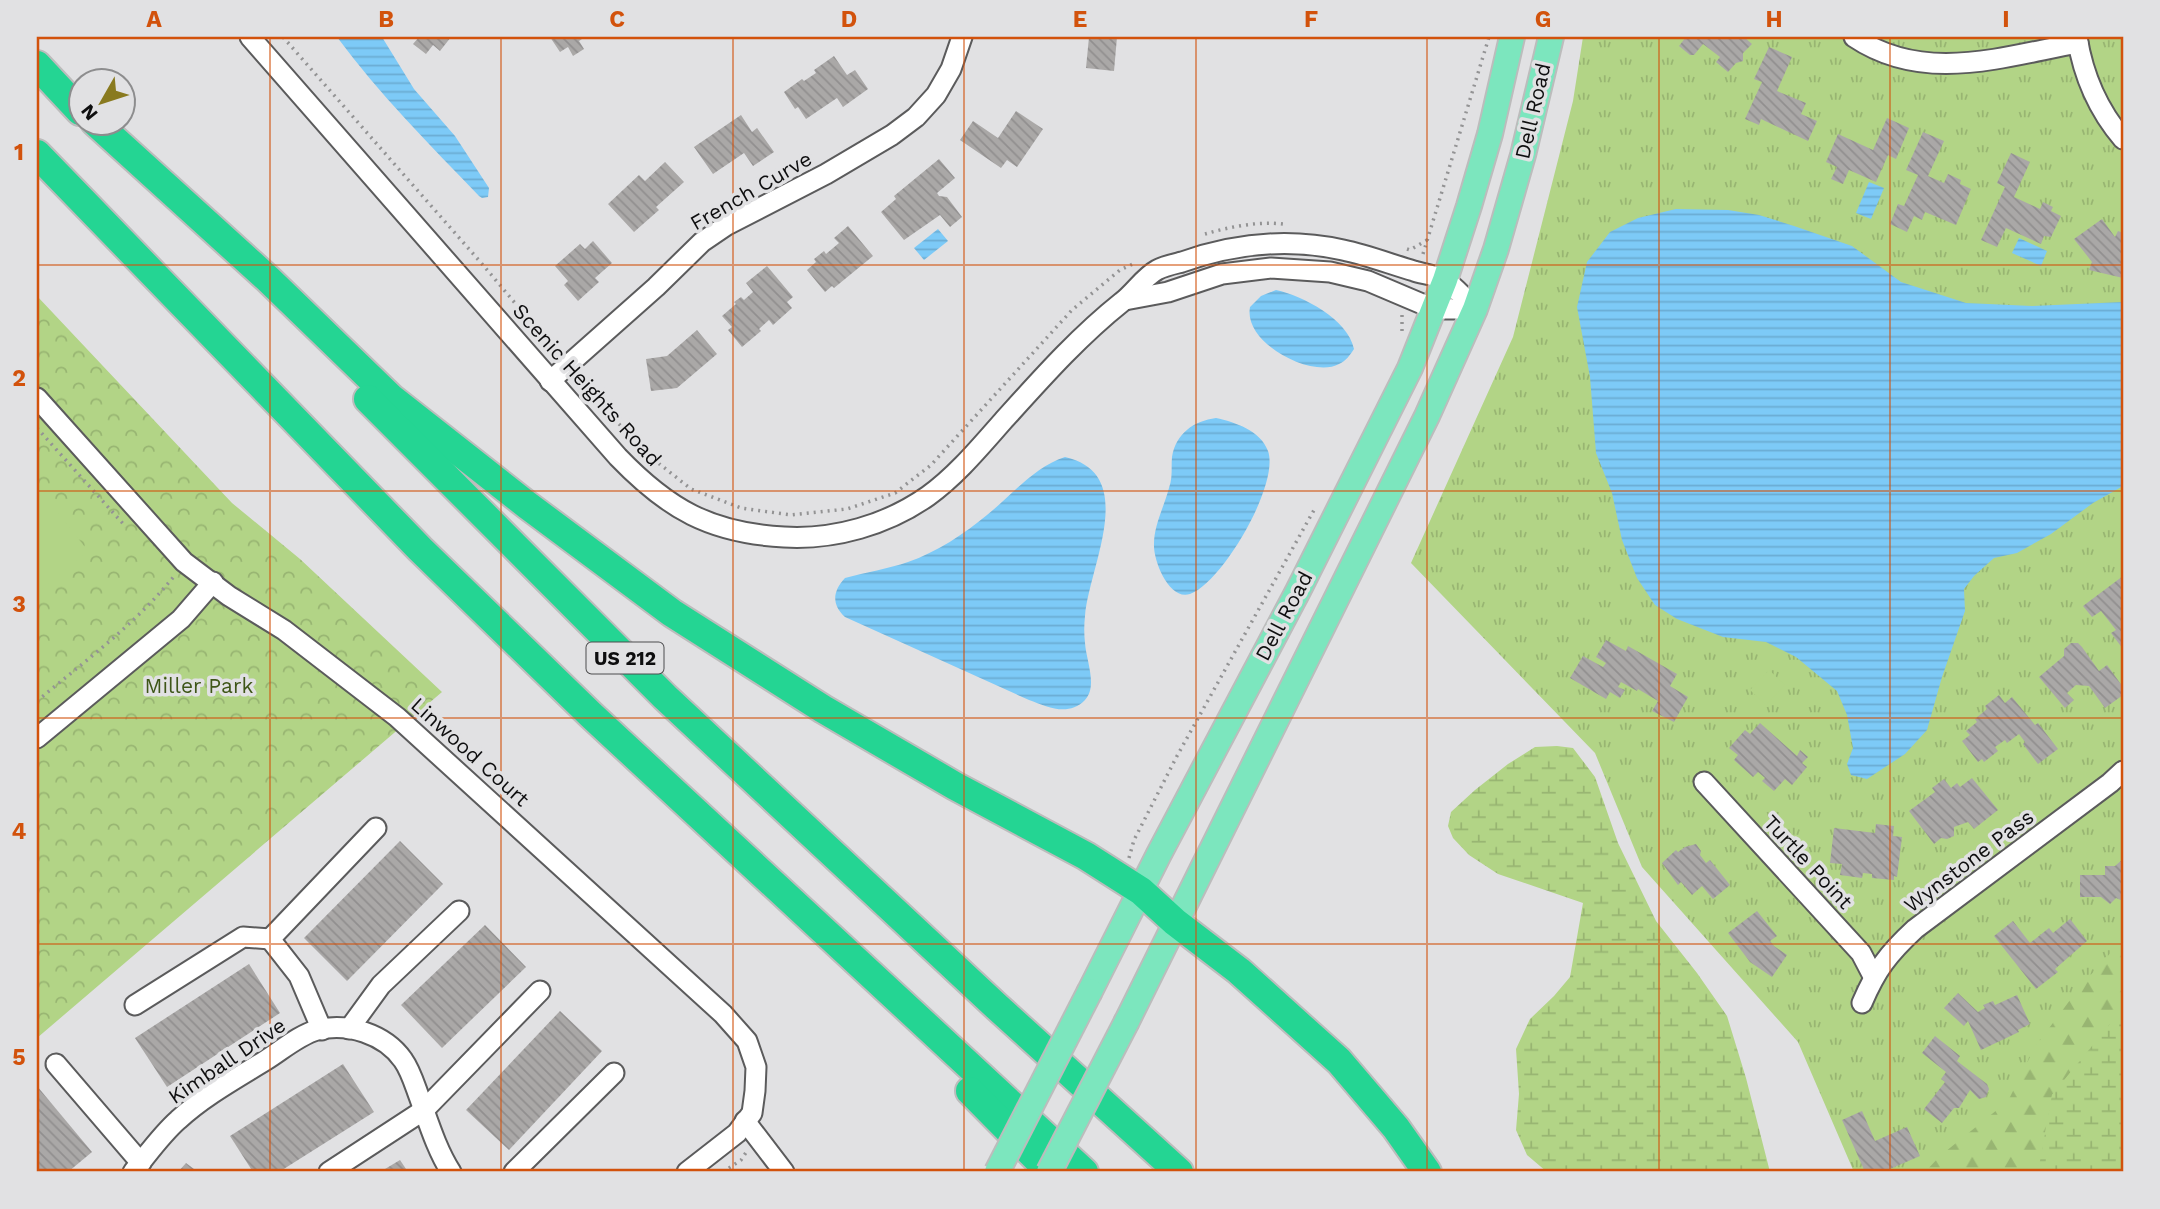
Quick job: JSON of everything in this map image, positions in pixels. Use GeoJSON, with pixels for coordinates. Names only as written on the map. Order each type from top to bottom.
{"type":"FeatureCollection","features":[{"type":"Feature","properties":{"kind":"highway"},"geometry":{"type":"LineString","coordinates":[[37,65],[66,96]]}},
{"type":"Feature","properties":{"kind":"highway","name":"US 212"},"geometry":{"type":"LineString","coordinates":[[108,136],[665,698],[1179,1172]]}},
{"type":"Feature","properties":{"kind":"highway"},"geometry":{"type":"LineString","coordinates":[[110,136],[268,279],[391,398],[527,505],[672,613],[823,709],[955,786],[1086,856],[1132,885],[1239,971],[1339,1061],[1396,1128],[1427,1172]]}},
{"type":"Feature","properties":{"kind":"highway","name":"US 212"},"geometry":{"type":"LineString","coordinates":[[37,154],[420,548],[591,715],[1084,1172]]}},
{"type":"Feature","properties":{"kind":"highway"},"geometry":{"type":"LineString","coordinates":[[591,715],[709,847],[967,1087],[1049,1172]]}},
{"type":"Feature","properties":{"kind":"main road","name":"Dell Road"},"geometry":{"type":"LineString","coordinates":[[997,1172],[1090,991],[1132,885],[1304,579],[1410,368],[1445,280],[1482,164],[1512,37]]}},
{"type":"Feature","properties":{"kind":"main road","name":"Dell Road"},"geometry":{"type":"LineString","coordinates":[[1049,1172],[1127,1021],[1427,416],[1475,309],[1496,249],[1523,155],[1551,37]]}},
{"type":"Feature","properties":{"kind":"street","name":"Scenic Heights Road"},"geometry":{"type":"LineString","coordinates":[[250,37],[637,477],[665,500],[687,513],[708,523],[759,536],[793,538],[834,535],[890,517],[928,496],[961,466],[1100,319],[1125,300],[1155,271],[1210,252],[1257,245],[1326,246],[1445,280],[1475,309]]}},
{"type":"Feature","properties":{"kind":"street","name":"French Curve"},"geometry":{"type":"LineString","coordinates":[[550,381],[656,287],[702,242],[727,225],[826,174],[892,135],[916,117],[936,95],[951,69],[961,37]]}},
{"type":"Feature","properties":{"kind":"street"},"geometry":{"type":"LineString","coordinates":[[1854,37],[1871,48],[1901,60],[1935,65],[1969,62],[2077,40],[2095,98],[2123,139]]}},
{"type":"Feature","properties":{"kind":"street","name":"Scenic Heights Road"},"geometry":{"type":"LineString","coordinates":[[1125,300],[1168,292],[1222,274],[1272,268],[1330,271],[1368,281],[1434,309],[1475,309]]}},
{"type":"Feature","properties":{"kind":"street","name":"Linwood Court"},"geometry":{"type":"LineString","coordinates":[[37,398],[184,562],[229,596],[284,630],[397,717],[723,1014],[747,1041],[756,1067],[752,1113],[737,1133],[687,1172]]}},
{"type":"Feature","properties":{"kind":"street"},"geometry":{"type":"LineString","coordinates":[[37,738],[181,619],[213,582]]}},
{"type":"Feature","properties":{"kind":"street","name":"Wynstone Pass"},"geometry":{"type":"LineString","coordinates":[[1862,1003],[1873,976],[1892,950],[1915,929],[2123,772]]}},
{"type":"Feature","properties":{"kind":"street","name":"Turtle Point"},"geometry":{"type":"LineString","coordinates":[[1704,782],[1861,953],[1873,976]]}},
{"type":"Feature","properties":{"kind":"street"},"geometry":{"type":"LineString","coordinates":[[270,939],[376,828]]}},
{"type":"Feature","properties":{"kind":"street"},"geometry":{"type":"LineString","coordinates":[[349,1029],[382,985],[459,911]]}},
{"type":"Feature","properties":{"kind":"street"},"geometry":{"type":"LineString","coordinates":[[135,1005],[243,937],[270,939],[299,976],[322,1030]]}},
{"type":"Feature","properties":{"kind":"street"},"geometry":{"type":"LineString","coordinates":[[330,1172],[424,1110],[540,991]]}},
{"type":"Feature","properties":{"kind":"street","name":"Kimball Drive"},"geometry":{"type":"LineString","coordinates":[[137,1168],[179,1119],[199,1103],[295,1041],[316,1030],[341,1027],[365,1032],[386,1043],[403,1060],[439,1150],[451,1172]]}},
{"type":"Feature","properties":{"kind":"street"},"geometry":{"type":"LineString","coordinates":[[56,1064],[137,1168]]}},
{"type":"Feature","properties":{"kind":"street"},"geometry":{"type":"LineString","coordinates":[[514,1172],[614,1073]]}},
{"type":"Feature","properties":{"kind":"street"},"geometry":{"type":"LineString","coordinates":[[745,1122],[784,1172]]}},
{"type":"Feature","properties":{"kind":"path"},"geometry":{"type":"LineString","coordinates":[[283,37],[614,418],[657,462],[691,489],[741,508],[791,515],[847,509],[895,492],[931,465],[1072,310],[1120,270],[1142,260]]}},
{"type":"Feature","properties":{"kind":"path"},"geometry":{"type":"LineString","coordinates":[[1417,272],[1489,37]]}},
{"type":"Feature","properties":{"kind":"path"},"geometry":{"type":"LineString","coordinates":[[1199,236],[1226,228],[1261,224],[1292,226]]}},
{"type":"Feature","properties":{"kind":"path"},"geometry":{"type":"LineString","coordinates":[[1397,247],[1410,250],[1429,239]]}},
{"type":"Feature","properties":{"kind":"path"},"geometry":{"type":"LineString","coordinates":[[1402,341],[1402,314],[1408,298]]}},
{"type":"Feature","properties":{"kind":"path"},"geometry":{"type":"LineString","coordinates":[[1132,885],[1134,840],[1196,721],[1317,505]]}},
{"type":"Feature","properties":{"kind":"path"},"geometry":{"type":"LineString","coordinates":[[37,701],[155,599],[184,562]]}},
{"type":"Feature","properties":{"kind":"green space"},"geometry":{"type":"Polygon","coordinates":[[[1583,37],[2123,37],[2123,1172],[1854,1172],[1798,1042],[1642,867],[1595,753],[1411,563],[1513,337],[1573,101],[1583,37]]]}},
{"type":"Feature","properties":{"kind":"green space","name":"Miller Park"},"geometry":{"type":"Polygon","coordinates":[[[37,296],[232,503],[300,559],[442,692],[37,1038],[37,296]]]}},
{"type":"Feature","properties":{"kind":"green space"},"geometry":{"type":"Polygon","coordinates":[[[37,486],[88,551],[37,593],[37,486]]]}},
{"type":"Feature","properties":{"kind":"green space"},"geometry":{"type":"Polygon","coordinates":[[[1769,670],[1785,685],[1766,705],[1750,690],[1769,670]]]}},
{"type":"Feature","properties":{"kind":"green space"},"geometry":{"type":"Polygon","coordinates":[[[1535,747],[1573,748],[1595,777],[1618,843],[1656,921],[1727,1016],[1770,1172],[1547,1172],[1527,1155],[1516,1130],[1519,1094],[1516,1049],[1530,1019],[1570,977],[1583,903],[1498,874],[1469,855],[1453,838],[1448,826],[1451,812],[1508,764],[1535,747]]]}},
{"type":"Feature","properties":{"kind":"green space"},"geometry":{"type":"Polygon","coordinates":[[[2123,939],[2123,1008],[2052,1095],[2038,1172],[1925,1172],[1940,1156],[2008,1101],[2035,1047],[2079,988],[2123,939]]]}},
{"type":"Feature","properties":{"kind":"green space"},"geometry":{"type":"Polygon","coordinates":[[[2123,1008],[2123,1172],[2038,1172],[2052,1095],[2123,1008]]]}},
{"type":"Feature","properties":{"kind":"water"},"geometry":{"type":"Polygon","coordinates":[[[337,37],[382,37],[414,89],[455,136],[489,188],[488,197],[479,196],[387,99],[337,37]]]}},
{"type":"Feature","properties":{"kind":"water"},"geometry":{"type":"Polygon","coordinates":[[[1869,182],[1884,188],[1871,219],[1856,213],[1869,182]]]}},
{"type":"Feature","properties":{"kind":"water"},"geometry":{"type":"Polygon","coordinates":[[[1676,209],[1728,210],[1759,215],[1794,226],[1852,246],[1901,282],[1966,303],[2032,306],[2123,302],[2123,486],[2093,503],[2051,534],[2017,553],[1994,558],[1974,576],[1964,589],[1965,611],[1927,730],[1905,754],[1867,779],[1851,775],[1847,764],[1853,748],[1847,715],[1837,691],[1796,657],[1766,642],[1723,637],[1677,619],[1655,605],[1637,578],[1622,540],[1612,493],[1596,453],[1590,377],[1577,307],[1587,262],[1610,232],[1638,218],[1676,209]]]}},
{"type":"Feature","properties":{"kind":"water"},"geometry":{"type":"Polygon","coordinates":[[[938,229],[948,241],[924,260],[914,248],[938,229]]]}},
{"type":"Feature","properties":{"kind":"water"},"geometry":{"type":"Polygon","coordinates":[[[2019,238],[2047,251],[2041,266],[2012,253],[2019,238]]]}},
{"type":"Feature","properties":{"kind":"water"},"geometry":{"type":"Polygon","coordinates":[[[1276,290],[1311,303],[1334,319],[1350,338],[1354,349],[1348,358],[1327,367],[1313,366],[1282,355],[1268,345],[1257,333],[1251,320],[1250,307],[1261,296],[1276,290]]]}},
{"type":"Feature","properties":{"kind":"water"},"geometry":{"type":"Polygon","coordinates":[[[1216,418],[1239,425],[1260,438],[1268,451],[1269,466],[1257,508],[1232,553],[1203,586],[1190,594],[1182,595],[1169,585],[1159,569],[1154,551],[1156,530],[1170,484],[1172,457],[1177,441],[1193,425],[1216,418]]]}},
{"type":"Feature","properties":{"kind":"water"},"geometry":{"type":"Polygon","coordinates":[[[1065,457],[1088,467],[1100,482],[1105,502],[1105,524],[1085,619],[1091,688],[1085,700],[1078,705],[1058,709],[1029,700],[845,617],[840,612],[835,597],[845,578],[919,558],[940,548],[978,522],[1033,474],[1065,457]]]}},
{"type":"Feature","properties":{"kind":"building"},"geometry":{"type":"Polygon","coordinates":[[[419,37],[451,37],[440,51],[433,45],[426,54],[413,44],[419,37]]]}},
{"type":"Feature","properties":{"kind":"building"},"geometry":{"type":"Polygon","coordinates":[[[550,37],[585,37],[579,41],[584,49],[573,56],[568,47],[560,52],[550,37]]]}},
{"type":"Feature","properties":{"kind":"building"},"geometry":{"type":"Polygon","coordinates":[[[1089,37],[1117,37],[1114,71],[1086,68],[1089,37]]]}},
{"type":"Feature","properties":{"kind":"building"},"geometry":{"type":"Polygon","coordinates":[[[1686,37],[1744,37],[1752,44],[1743,53],[1743,61],[1736,63],[1728,72],[1716,62],[1720,57],[1703,44],[1694,55],[1679,46],[1686,37]]]}},
{"type":"Feature","properties":{"kind":"building"},"geometry":{"type":"Polygon","coordinates":[[[1769,47],[1792,57],[1777,91],[1806,103],[1801,114],[1817,121],[1808,141],[1761,119],[1759,125],[1745,119],[1762,82],[1754,79],[1769,47]]]}},
{"type":"Feature","properties":{"kind":"building"},"geometry":{"type":"Polygon","coordinates":[[[834,56],[847,75],[855,70],[868,89],[843,107],[837,98],[806,119],[798,107],[795,109],[784,92],[816,73],[814,70],[834,56]]]}},
{"type":"Feature","properties":{"kind":"building"},"geometry":{"type":"Polygon","coordinates":[[[1016,111],[1043,129],[1017,167],[1007,160],[1001,168],[960,140],[973,121],[998,138],[1016,111]]]}},
{"type":"Feature","properties":{"kind":"building"},"geometry":{"type":"Polygon","coordinates":[[[741,115],[752,132],[757,128],[774,152],[753,166],[744,153],[713,174],[694,147],[741,115]]]}},
{"type":"Feature","properties":{"kind":"building"},"geometry":{"type":"Polygon","coordinates":[[[1887,118],[1909,128],[1896,159],[1888,155],[1876,182],[1849,170],[1843,184],[1831,179],[1837,167],[1826,162],[1838,134],[1873,150],[1887,118]]]}},
{"type":"Feature","properties":{"kind":"building"},"geometry":{"type":"Polygon","coordinates":[[[1923,132],[1944,141],[1928,176],[1944,183],[1948,174],[1971,189],[1956,225],[1925,212],[1922,220],[1914,216],[1907,232],[1890,224],[1898,204],[1904,206],[1918,175],[1906,170],[1923,132]]]}},
{"type":"Feature","properties":{"kind":"building"},"geometry":{"type":"Polygon","coordinates":[[[2011,153],[2030,162],[2014,197],[2040,209],[2043,202],[2053,207],[2051,211],[2061,216],[2051,237],[2044,236],[2041,244],[2006,228],[1997,247],[1981,240],[2005,187],[1997,183],[2011,153]]]}},
{"type":"Feature","properties":{"kind":"building"},"geometry":{"type":"Polygon","coordinates":[[[939,159],[955,178],[937,193],[947,197],[962,217],[950,227],[940,215],[904,240],[881,212],[896,199],[894,196],[939,159]]]}},
{"type":"Feature","properties":{"kind":"building"},"geometry":{"type":"Polygon","coordinates":[[[665,162],[684,182],[656,207],[659,210],[634,232],[608,204],[639,175],[645,181],[665,162]]]}},
{"type":"Feature","properties":{"kind":"building"},"geometry":{"type":"Polygon","coordinates":[[[2102,219],[2115,237],[2118,231],[2123,233],[2123,278],[2089,270],[2092,262],[2074,239],[2102,219]]]}},
{"type":"Feature","properties":{"kind":"building"},"geometry":{"type":"Polygon","coordinates":[[[848,226],[873,256],[834,288],[832,286],[825,292],[807,270],[816,262],[814,259],[824,251],[826,254],[839,243],[834,238],[848,226]]]}},
{"type":"Feature","properties":{"kind":"building"},"geometry":{"type":"Polygon","coordinates":[[[593,241],[612,263],[595,278],[599,282],[578,301],[564,285],[568,281],[555,266],[580,244],[585,249],[593,241]]]}},
{"type":"Feature","properties":{"kind":"building"},"geometry":{"type":"Polygon","coordinates":[[[767,266],[793,297],[787,302],[792,308],[773,325],[769,320],[759,329],[761,331],[742,347],[728,330],[732,327],[722,316],[736,304],[734,302],[741,297],[744,300],[753,292],[746,283],[767,266]]]}},
{"type":"Feature","properties":{"kind":"building"},"geometry":{"type":"Polygon","coordinates":[[[697,330],[717,354],[677,388],[651,391],[646,359],[667,356],[697,330]]]}},
{"type":"Feature","properties":{"kind":"building"},"geometry":{"type":"Polygon","coordinates":[[[2123,576],[2123,649],[2111,633],[2116,630],[2101,611],[2092,617],[2083,606],[2123,576]]]}},
{"type":"Feature","properties":{"kind":"building"},"geometry":{"type":"Polygon","coordinates":[[[1606,640],[1626,651],[1628,646],[1677,674],[1670,686],[1688,697],[1674,722],[1652,711],[1658,701],[1638,689],[1637,691],[1621,682],[1618,687],[1625,690],[1620,698],[1610,692],[1606,699],[1570,678],[1583,656],[1603,667],[1606,663],[1596,657],[1606,640]]]}},
{"type":"Feature","properties":{"kind":"building"},"geometry":{"type":"Polygon","coordinates":[[[2071,643],[2078,643],[2082,647],[2099,671],[2107,665],[2123,687],[2123,695],[2105,708],[2089,686],[2076,685],[2067,693],[2074,700],[2065,708],[2039,677],[2064,656],[2064,649],[2071,643]]]}},
{"type":"Feature","properties":{"kind":"building"},"geometry":{"type":"Polygon","coordinates":[[[1999,695],[2005,703],[2012,697],[2035,725],[2038,723],[2058,749],[2038,764],[2019,734],[2007,743],[2005,740],[1995,747],[1998,751],[1984,762],[1982,759],[1978,762],[1962,741],[1970,735],[1966,731],[1987,709],[1985,706],[1999,695]]]}},
{"type":"Feature","properties":{"kind":"building"},"geometry":{"type":"Polygon","coordinates":[[[1760,723],[1797,756],[1800,750],[1808,757],[1802,763],[1807,767],[1792,785],[1785,779],[1774,791],[1762,781],[1765,778],[1758,772],[1753,777],[1734,760],[1738,755],[1729,748],[1745,730],[1750,734],[1760,723]]]}},
{"type":"Feature","properties":{"kind":"building"},"geometry":{"type":"Polygon","coordinates":[[[1972,778],[1998,810],[1974,829],[1968,822],[1954,827],[1954,836],[1941,838],[1934,844],[1909,811],[1935,792],[1932,788],[1944,779],[1951,788],[1957,783],[1960,787],[1972,778]]]}},
{"type":"Feature","properties":{"kind":"building"},"geometry":{"type":"Polygon","coordinates":[[[1876,824],[1894,826],[1893,836],[1902,837],[1897,877],[1894,876],[1894,880],[1872,878],[1872,874],[1863,873],[1862,878],[1840,875],[1842,864],[1830,863],[1834,828],[1875,833],[1876,824]]]}},
{"type":"Feature","properties":{"kind":"building"},"geometry":{"type":"Polygon","coordinates":[[[400,841],[443,884],[347,981],[304,938],[400,841]]]}},
{"type":"Feature","properties":{"kind":"building"},"geometry":{"type":"Polygon","coordinates":[[[1696,844],[1706,863],[1710,860],[1730,885],[1713,899],[1702,886],[1692,895],[1681,882],[1678,885],[1662,863],[1676,850],[1678,852],[1696,844]]]}},
{"type":"Feature","properties":{"kind":"building"},"geometry":{"type":"Polygon","coordinates":[[[2123,859],[2123,901],[2116,898],[2110,904],[2101,897],[2080,897],[2080,875],[2105,875],[2105,866],[2115,866],[2123,859]]]}},
{"type":"Feature","properties":{"kind":"building"},"geometry":{"type":"Polygon","coordinates":[[[1757,911],[1777,936],[1770,941],[1787,955],[1772,977],[1750,962],[1728,933],[1757,911]]]}},
{"type":"Feature","properties":{"kind":"building"},"geometry":{"type":"Polygon","coordinates":[[[2070,919],[2087,941],[2055,969],[2058,972],[2036,989],[1994,936],[2013,921],[2030,943],[2049,928],[2053,933],[2070,919]]]}},
{"type":"Feature","properties":{"kind":"building"},"geometry":{"type":"Polygon","coordinates":[[[485,925],[526,967],[442,1048],[401,1005],[485,925]]]}},
{"type":"Feature","properties":{"kind":"building"},"geometry":{"type":"Polygon","coordinates":[[[249,964],[280,1013],[167,1087],[135,1038],[249,964]]]}},
{"type":"Feature","properties":{"kind":"building"},"geometry":{"type":"Polygon","coordinates":[[[1958,993],[1978,1012],[1985,1008],[1983,1005],[1993,1001],[1995,1005],[2017,995],[2030,1024],[1981,1050],[1968,1021],[1964,1026],[1944,1008],[1958,993]]]}},
{"type":"Feature","properties":{"kind":"building"},"geometry":{"type":"Polygon","coordinates":[[[560,1011],[602,1051],[509,1150],[466,1110],[560,1011]]]}},
{"type":"Feature","properties":{"kind":"building"},"geometry":{"type":"Polygon","coordinates":[[[1935,1036],[1960,1056],[1957,1061],[1987,1084],[1989,1089],[1986,1097],[1979,1099],[1970,1090],[1959,1108],[1954,1108],[1942,1123],[1924,1109],[1945,1082],[1941,1079],[1946,1072],[1922,1053],[1935,1036]]]}},
{"type":"Feature","properties":{"kind":"building"},"geometry":{"type":"Polygon","coordinates":[[[343,1064],[374,1112],[279,1172],[253,1172],[230,1136],[343,1064]]]}},
{"type":"Feature","properties":{"kind":"building"},"geometry":{"type":"Polygon","coordinates":[[[37,1086],[92,1152],[68,1172],[37,1172],[37,1086]]]}},
{"type":"Feature","properties":{"kind":"building"},"geometry":{"type":"Polygon","coordinates":[[[1862,1111],[1875,1141],[1907,1127],[1920,1156],[1883,1172],[1865,1172],[1842,1120],[1862,1111]]]}},
{"type":"Feature","properties":{"kind":"building"},"geometry":{"type":"Polygon","coordinates":[[[400,1160],[408,1172],[380,1172],[400,1160]]]}},
{"type":"Feature","properties":{"kind":"building"},"geometry":{"type":"Polygon","coordinates":[[[186,1163],[198,1172],[178,1172],[186,1163]]]}}]}
